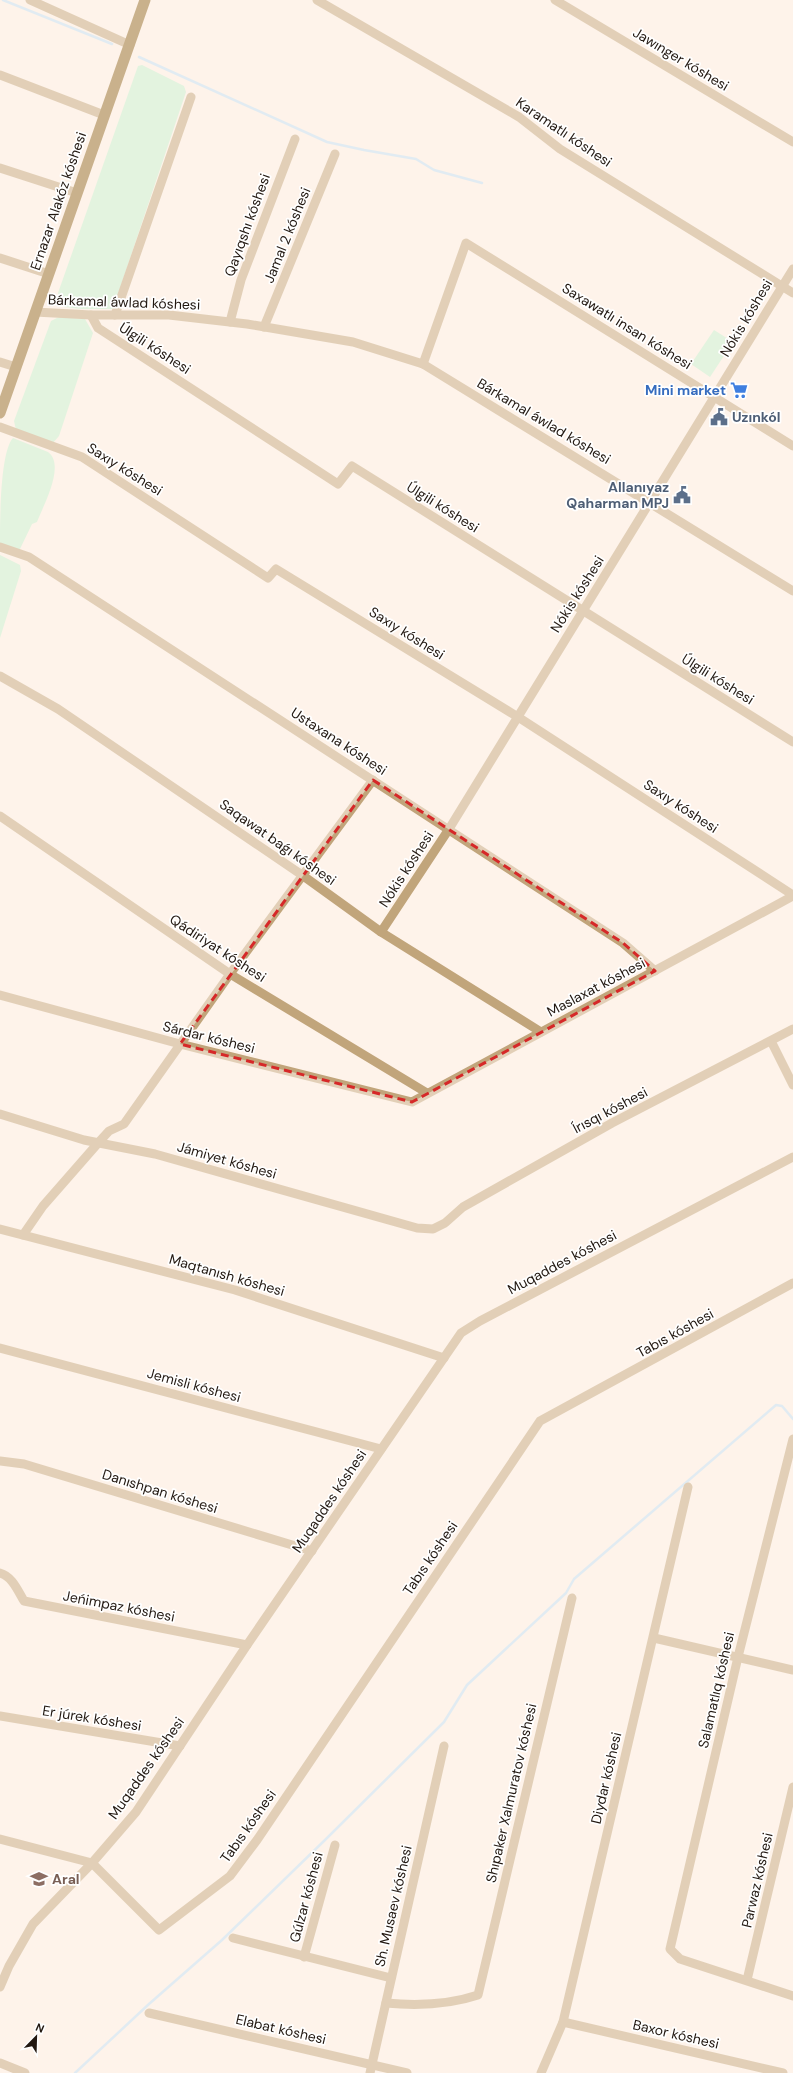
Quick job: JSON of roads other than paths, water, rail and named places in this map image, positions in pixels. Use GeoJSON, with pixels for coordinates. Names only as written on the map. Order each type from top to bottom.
{"type":"FeatureCollection","features":[{"type":"Feature","properties":{"kind":"main road","name":"Ernazar Alakóz kóshesi"},"geometry":{"type":"LineString","coordinates":[[0,413],[145,0]]}},
{"type":"Feature","properties":{"kind":"street"},"geometry":{"type":"LineString","coordinates":[[30,0],[130,45]]}},
{"type":"Feature","properties":{"kind":"street","name":"Karamatlı kóshesi"},"geometry":{"type":"LineString","coordinates":[[316,0],[519,117],[560,149],[793,293]]}},
{"type":"Feature","properties":{"kind":"street","name":"Jawınger kóshesi"},"geometry":{"type":"LineString","coordinates":[[556,0],[793,142]]}},
{"type":"Feature","properties":{"kind":"street"},"geometry":{"type":"LineString","coordinates":[[0,75],[104,115]]}},
{"type":"Feature","properties":{"kind":"street"},"geometry":{"type":"LineString","coordinates":[[115,316],[191,97]]}},
{"type":"Feature","properties":{"kind":"street","name":"Qayıqshı kóshesi"},"geometry":{"type":"LineString","coordinates":[[230,322],[241,280],[295,139]]}},
{"type":"Feature","properties":{"kind":"street","name":"Jamal 2 kóshesi"},"geometry":{"type":"LineString","coordinates":[[264,327],[335,154]]}},
{"type":"Feature","properties":{"kind":"street"},"geometry":{"type":"LineString","coordinates":[[0,168],[77,193]]}},
{"type":"Feature","properties":{"kind":"street","name":"Saxawatlı insan kóshesi"},"geometry":{"type":"LineString","coordinates":[[423,364],[466,243],[793,446]]}},
{"type":"Feature","properties":{"kind":"street"},"geometry":{"type":"LineString","coordinates":[[0,258],[49,274]]}},
{"type":"Feature","properties":{"kind":"street","name":"Nókis kóshesi"},"geometry":{"type":"LineString","coordinates":[[381,932],[449,829],[518,718],[793,269]]}},
{"type":"Feature","properties":{"kind":"street","name":"Bárkamal áwlad kóshesi"},"geometry":{"type":"LineString","coordinates":[[35,312],[115,316],[169,316],[230,322],[353,342],[423,364],[793,591]]}},
{"type":"Feature","properties":{"kind":"street","name":"Úlgili kóshesi"},"geometry":{"type":"LineString","coordinates":[[91,315],[98,328],[338,484],[352,466],[793,742]]}},
{"type":"Feature","properties":{"kind":"street"},"geometry":{"type":"LineString","coordinates":[[0,362],[16,367]]}},
{"type":"Feature","properties":{"kind":"street","name":"Saxıy kóshesi"},"geometry":{"type":"LineString","coordinates":[[0,427],[82,457],[268,578],[276,569],[518,718],[793,896]]}},
{"type":"Feature","properties":{"kind":"street","name":"Ustaxana kóshesi"},"geometry":{"type":"LineString","coordinates":[[0,547],[29,557],[623,943],[655,971]]}},
{"type":"Feature","properties":{"kind":"street","name":"Saqawat baǵı kóshesi"},"geometry":{"type":"LineString","coordinates":[[0,676],[58,708],[302,875],[381,932],[541,1032]]}},
{"type":"Feature","properties":{"kind":"street"},"geometry":{"type":"LineString","coordinates":[[23,1235],[43,1206],[109,1131],[124,1124],[230,974],[373,780]]}},
{"type":"Feature","properties":{"kind":"street","name":"Qádiriyat kóshesi"},"geometry":{"type":"LineString","coordinates":[[0,816],[230,974],[427,1094]]}},
{"type":"Feature","properties":{"kind":"street","name":"Maslaxat kóshesi"},"geometry":{"type":"LineString","coordinates":[[412,1102],[793,896]]}},
{"type":"Feature","properties":{"kind":"street","name":"Sárdar kóshesi"},"geometry":{"type":"LineString","coordinates":[[0,995],[180,1044],[412,1102]]}},
{"type":"Feature","properties":{"kind":"street","name":"Írısqı kóshesi"},"geometry":{"type":"LineString","coordinates":[[445,1222],[462,1207],[612,1124],[793,1029]]}},
{"type":"Feature","properties":{"kind":"street"},"geometry":{"type":"LineString","coordinates":[[771,1041],[793,1085]]}},
{"type":"Feature","properties":{"kind":"street","name":"Jámiyet kóshesi"},"geometry":{"type":"LineString","coordinates":[[0,1114],[84,1140],[155,1154],[416,1228],[433,1229],[445,1222]]}},
{"type":"Feature","properties":{"kind":"street","name":"Muqaddes kóshesi"},"geometry":{"type":"LineString","coordinates":[[0,1987],[9,1966],[33,1924],[92,1863],[136,1812],[247,1645],[461,1333],[480,1321],[793,1157]]}},
{"type":"Feature","properties":{"kind":"street","name":"Maqtanısh kóshesi"},"geometry":{"type":"LineString","coordinates":[[0,1229],[235,1290],[444,1358]]}},
{"type":"Feature","properties":{"kind":"street","name":"Tabıs kóshesi"},"geometry":{"type":"LineString","coordinates":[[92,1863],[160,1930],[230,1876],[252,1846],[540,1421],[793,1282]]}},
{"type":"Feature","properties":{"kind":"street","name":"Jemisli kóshesi"},"geometry":{"type":"LineString","coordinates":[[0,1348],[381,1449]]}},
{"type":"Feature","properties":{"kind":"street","name":"Salamatlıq kóshesi"},"geometry":{"type":"LineString","coordinates":[[747,1980],[680,1959],[670,1949],[738,1656],[793,1439]]}},
{"type":"Feature","properties":{"kind":"street","name":"Danıshpan kóshesi"},"geometry":{"type":"LineString","coordinates":[[0,1461],[24,1464],[312,1551]]}},
{"type":"Feature","properties":{"kind":"street","name":"Diydar kóshesi"},"geometry":{"type":"LineString","coordinates":[[541,2073],[563,2022],[654,1638],[688,1487]]}},
{"type":"Feature","properties":{"kind":"street","name":"Jeńimpaz kóshesi"},"geometry":{"type":"LineString","coordinates":[[0,1573],[6,1574],[24,1601],[247,1645]]}},
{"type":"Feature","properties":{"kind":"street","name":"Shıpaker Xalmuratov kóshesi"},"geometry":{"type":"LineString","coordinates":[[386,2003],[408,2006],[431,2005],[461,2001],[478,1995],[572,1598]]}},
{"type":"Feature","properties":{"kind":"street"},"geometry":{"type":"LineString","coordinates":[[654,1638],[738,1656],[793,1670]]}},
{"type":"Feature","properties":{"kind":"street","name":"Er júrek kóshesi"},"geometry":{"type":"LineString","coordinates":[[0,1716],[180,1746]]}},
{"type":"Feature","properties":{"kind":"street","name":"Sh. Musaev kóshesi"},"geometry":{"type":"LineString","coordinates":[[371,2068],[444,1746]]}},
{"type":"Feature","properties":{"kind":"street","name":"Parwaz kóshesi"},"geometry":{"type":"LineString","coordinates":[[747,1980],[793,1787]]}},
{"type":"Feature","properties":{"kind":"street"},"geometry":{"type":"LineString","coordinates":[[0,1839],[92,1863]]}},
{"type":"Feature","properties":{"kind":"street","name":"Gúlzar kóshesi"},"geometry":{"type":"LineString","coordinates":[[304,1957],[335,1845]]}},
{"type":"Feature","properties":{"kind":"street"},"geometry":{"type":"LineString","coordinates":[[233,1938],[391,1978]]}},
{"type":"Feature","properties":{"kind":"street"},"geometry":{"type":"LineString","coordinates":[[747,1980],[793,1996]]}},
{"type":"Feature","properties":{"kind":"street","name":"Elabat kóshesi"},"geometry":{"type":"LineString","coordinates":[[149,2013],[371,2068],[407,2073]]}},
{"type":"Feature","properties":{"kind":"street","name":"Baxor kóshesi"},"geometry":{"type":"LineString","coordinates":[[563,2022],[782,2073]]}},
{"type":"Feature","properties":{"kind":"street"},"geometry":{"type":"LineString","coordinates":[[0,2063],[25,2073]]}},
{"type":"Feature","properties":{"kind":"waterway"},"geometry":{"type":"LineString","coordinates":[[3,0],[112,44]]}},
{"type":"Feature","properties":{"kind":"waterway"},"geometry":{"type":"LineString","coordinates":[[139,57],[327,142],[416,159],[434,170],[482,183]]}},
{"type":"Feature","properties":{"kind":"waterway"},"geometry":{"type":"LineString","coordinates":[[75,2073],[149,2004],[222,1940],[325,1840],[444,1722],[467,1685],[566,1593],[574,1579],[776,1405],[782,1406],[793,1419]]}},
{"type":"Feature","properties":{"kind":"place","name":"Mini market"},"geometry":{"type":"Point","coordinates":[739,390]}},
{"type":"Feature","properties":{"kind":"place","name":"Uzınkól"},"geometry":{"type":"Point","coordinates":[719,417]}},
{"type":"Feature","properties":{"kind":"place","name":"Allanıyaz Qaharman MPJ"},"geometry":{"type":"Point","coordinates":[682,495]}},
{"type":"Feature","properties":{"kind":"place","name":"Aral"},"geometry":{"type":"Point","coordinates":[39,1879]}}]}
